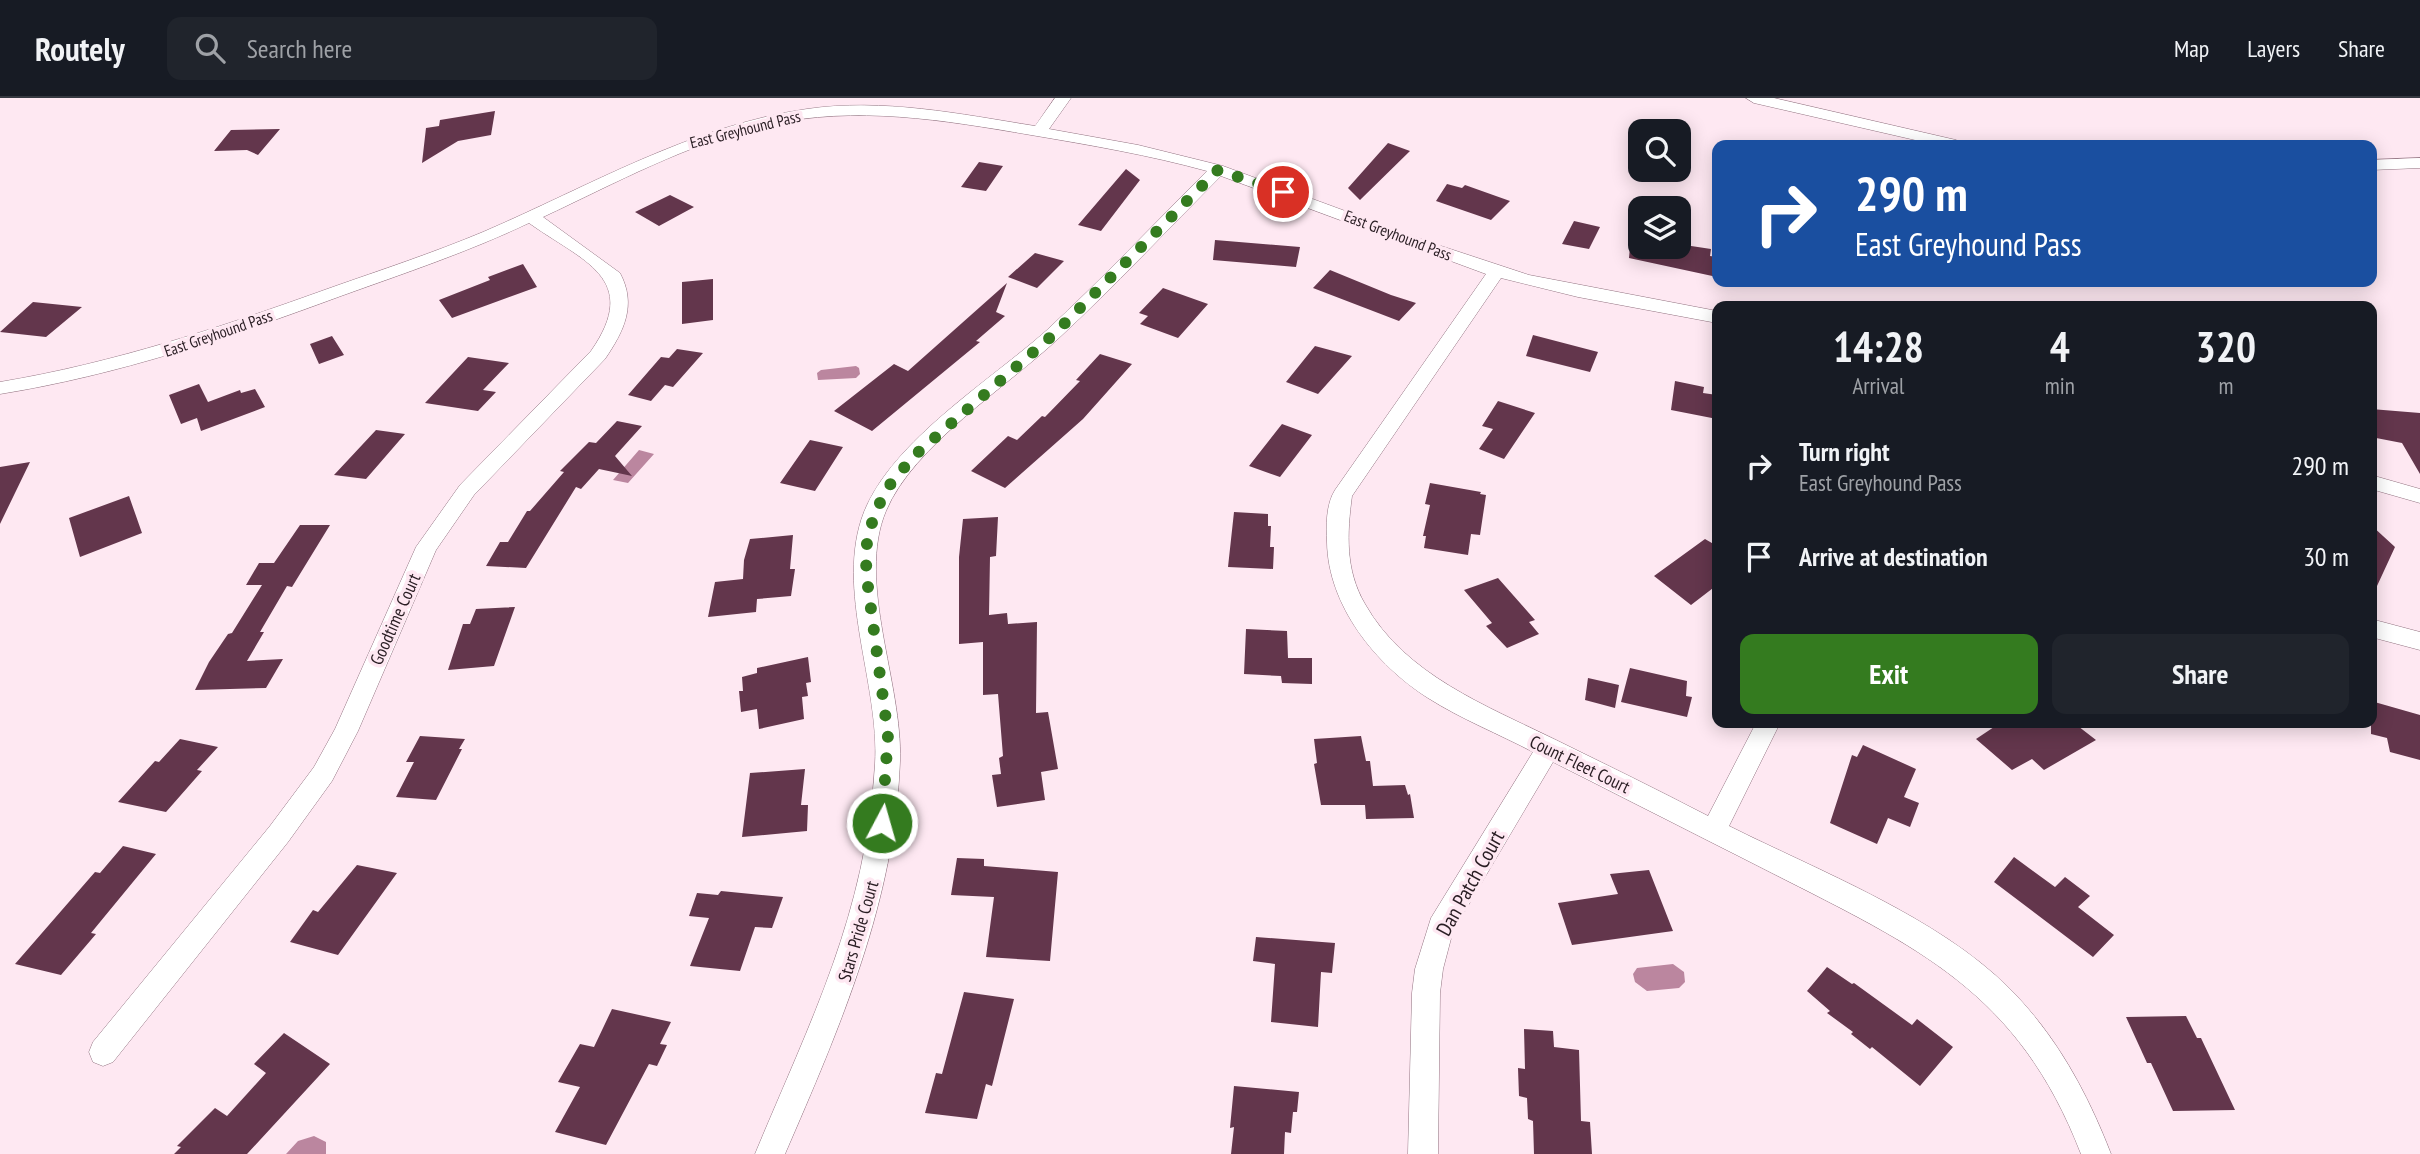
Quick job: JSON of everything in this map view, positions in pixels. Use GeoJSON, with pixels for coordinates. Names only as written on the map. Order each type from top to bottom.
{"type":"FeatureCollection","features":[{"type":"Feature","properties":{"kind":"street"},"geometry":{"type":"LineString","coordinates":[[1039,131],[1063,98]]}},
{"type":"Feature","properties":{"kind":"street"},"geometry":{"type":"LineString","coordinates":[[1754,98],[1935,140]]}},
{"type":"Feature","properties":{"kind":"street","name":"East Greyhound Pass"},"geometry":{"type":"LineString","coordinates":[[0,388],[91,373],[202,339],[454,249],[677,147],[735,129],[802,114],[841,111],[900,112],[1039,131],[1135,148],[1218,170],[1497,271],[1605,298],[1712,316]]}},
{"type":"Feature","properties":{"kind":"street"},"geometry":{"type":"LineString","coordinates":[[2377,165],[2420,163]]}},
{"type":"Feature","properties":{"kind":"street","name":"Stars Pride Court"},"geometry":{"type":"LineString","coordinates":[[770,1154],[833,1012],[855,949],[876,868],[885,800],[888,735],[866,572],[867,541],[875,512],[891,483],[915,455],[1054,334],[1218,170]]}},
{"type":"Feature","properties":{"kind":"street","name":"Goodtime Court"},"geometry":{"type":"LineString","coordinates":[[103,1052],[279,834],[323,774],[346,731],[422,558],[467,491],[598,355],[612,336],[621,301],[618,283],[611,273],[530,216]]}},
{"type":"Feature","properties":{"kind":"street","name":"Count Fleet Court"},"geometry":{"type":"LineString","coordinates":[[1497,271],[1342,495],[1336,522],[1336,542],[1341,575],[1353,608],[1375,639],[1403,666],[1436,691],[1887,918],[1952,957],[1988,986],[2027,1028],[2062,1078],[2084,1119],[2096,1154]]}},
{"type":"Feature","properties":{"kind":"street"},"geometry":{"type":"LineString","coordinates":[[2377,484],[2420,496]]}},
{"type":"Feature","properties":{"kind":"street"},"geometry":{"type":"LineString","coordinates":[[2377,630],[2420,641]]}},
{"type":"Feature","properties":{"kind":"street"},"geometry":{"type":"LineString","coordinates":[[1714,831],[1766,728]]}},
{"type":"Feature","properties":{"kind":"street","name":"Dan Patch Court"},"geometry":{"type":"LineString","coordinates":[[1423,1154],[1426,993],[1429,969],[1441,927],[1548,748]]}},
{"type":"Feature","properties":{"kind":"shaded area"},"geometry":{"type":"Polygon","coordinates":[[[856,366],[860,374],[856,378],[818,380],[817,373],[821,370],[856,366]]]}},
{"type":"Feature","properties":{"kind":"shaded area"},"geometry":{"type":"Polygon","coordinates":[[[639,450],[654,454],[628,483],[613,480],[639,450]]]}},
{"type":"Feature","properties":{"kind":"shaded area"},"geometry":{"type":"Polygon","coordinates":[[[1673,964],[1684,972],[1685,982],[1679,988],[1647,991],[1635,982],[1633,974],[1637,968],[1673,964]]]}},
{"type":"Feature","properties":{"kind":"shaded area"},"geometry":{"type":"Polygon","coordinates":[[[314,1136],[326,1142],[326,1154],[286,1154],[298,1141],[314,1136]]]}},
{"type":"Feature","properties":{"kind":"building"},"geometry":{"type":"Polygon","coordinates":[[[495,111],[491,135],[458,141],[422,163],[426,128],[439,126],[440,120],[495,111]]]}},
{"type":"Feature","properties":{"kind":"building"},"geometry":{"type":"Polygon","coordinates":[[[280,129],[258,155],[247,150],[214,151],[231,130],[280,129]]]}},
{"type":"Feature","properties":{"kind":"building"},"geometry":{"type":"Polygon","coordinates":[[[1388,143],[1410,151],[1360,200],[1348,188],[1388,143]]]}},
{"type":"Feature","properties":{"kind":"building"},"geometry":{"type":"Polygon","coordinates":[[[979,162],[1003,166],[986,191],[961,187],[979,162]]]}},
{"type":"Feature","properties":{"kind":"building"},"geometry":{"type":"Polygon","coordinates":[[[1126,169],[1140,180],[1101,231],[1078,225],[1126,169]]]}},
{"type":"Feature","properties":{"kind":"building"},"geometry":{"type":"Polygon","coordinates":[[[1447,184],[1462,188],[1465,185],[1510,201],[1491,220],[1436,201],[1447,184]]]}},
{"type":"Feature","properties":{"kind":"building"},"geometry":{"type":"Polygon","coordinates":[[[670,195],[694,207],[659,226],[635,212],[670,195]]]}},
{"type":"Feature","properties":{"kind":"building"},"geometry":{"type":"Polygon","coordinates":[[[1574,221],[1600,227],[1589,249],[1562,244],[1574,221]]]}},
{"type":"Feature","properties":{"kind":"building"},"geometry":{"type":"Polygon","coordinates":[[[1215,240],[1300,247],[1296,267],[1213,260],[1215,240]]]}},
{"type":"Feature","properties":{"kind":"building"},"geometry":{"type":"Polygon","coordinates":[[[1691,246],[1711,249],[1712,276],[1634,259],[1691,259],[1691,246]]]}},
{"type":"Feature","properties":{"kind":"building"},"geometry":{"type":"Polygon","coordinates":[[[1035,253],[1064,261],[1037,288],[1008,277],[1035,253]]]}},
{"type":"Feature","properties":{"kind":"building"},"geometry":{"type":"Polygon","coordinates":[[[523,264],[537,287],[452,318],[439,300],[490,280],[488,277],[523,264]]]}},
{"type":"Feature","properties":{"kind":"building"},"geometry":{"type":"Polygon","coordinates":[[[1330,270],[1416,303],[1399,321],[1313,288],[1330,270]]]}},
{"type":"Feature","properties":{"kind":"building"},"geometry":{"type":"Polygon","coordinates":[[[713,279],[713,320],[682,324],[682,282],[713,279]]]}},
{"type":"Feature","properties":{"kind":"building"},"geometry":{"type":"Polygon","coordinates":[[[1007,283],[996,312],[1005,316],[976,341],[980,342],[872,431],[834,411],[894,364],[908,371],[1007,283]]]}},
{"type":"Feature","properties":{"kind":"building"},"geometry":{"type":"Polygon","coordinates":[[[1163,288],[1208,304],[1178,338],[1140,324],[1148,316],[1139,313],[1163,288]]]}},
{"type":"Feature","properties":{"kind":"building"},"geometry":{"type":"Polygon","coordinates":[[[33,302],[82,307],[46,337],[0,332],[33,302]]]}},
{"type":"Feature","properties":{"kind":"building"},"geometry":{"type":"Polygon","coordinates":[[[1533,335],[1598,352],[1590,372],[1526,356],[1533,335]]]}},
{"type":"Feature","properties":{"kind":"building"},"geometry":{"type":"Polygon","coordinates":[[[332,336],[344,355],[319,364],[310,344],[332,336]]]}},
{"type":"Feature","properties":{"kind":"building"},"geometry":{"type":"Polygon","coordinates":[[[1315,346],[1352,356],[1318,394],[1286,382],[1315,346]]]}},
{"type":"Feature","properties":{"kind":"building"},"geometry":{"type":"Polygon","coordinates":[[[677,349],[703,353],[673,387],[665,385],[651,401],[628,395],[661,357],[669,358],[677,349]]]}},
{"type":"Feature","properties":{"kind":"building"},"geometry":{"type":"Polygon","coordinates":[[[1100,354],[1132,364],[1083,419],[1005,488],[971,471],[1008,436],[1017,440],[1042,416],[1045,417],[1080,381],[1076,380],[1100,354]]]}},
{"type":"Feature","properties":{"kind":"building"},"geometry":{"type":"Polygon","coordinates":[[[468,357],[509,363],[483,390],[496,392],[478,411],[425,403],[468,357]]]}},
{"type":"Feature","properties":{"kind":"building"},"geometry":{"type":"Polygon","coordinates":[[[1675,381],[1704,387],[1703,393],[1712,394],[1712,418],[1671,410],[1675,381]]]}},
{"type":"Feature","properties":{"kind":"building"},"geometry":{"type":"Polygon","coordinates":[[[199,384],[208,402],[240,390],[241,393],[255,389],[265,407],[201,431],[197,418],[181,424],[169,395],[199,384]]]}},
{"type":"Feature","properties":{"kind":"building"},"geometry":{"type":"Polygon","coordinates":[[[1498,401],[1535,413],[1504,459],[1479,449],[1493,429],[1482,426],[1498,401]]]}},
{"type":"Feature","properties":{"kind":"building"},"geometry":{"type":"Polygon","coordinates":[[[2377,409],[2420,413],[2420,474],[2402,443],[2377,438],[2377,409]]]}},
{"type":"Feature","properties":{"kind":"building"},"geometry":{"type":"Polygon","coordinates":[[[617,421],[642,426],[615,456],[632,476],[599,469],[581,489],[576,487],[526,568],[486,566],[500,542],[508,542],[527,511],[530,511],[564,472],[560,471],[589,442],[596,443],[617,421]]]}},
{"type":"Feature","properties":{"kind":"building"},"geometry":{"type":"Polygon","coordinates":[[[1282,424],[1312,435],[1280,477],[1249,466],[1282,424]]]}},
{"type":"Feature","properties":{"kind":"building"},"geometry":{"type":"Polygon","coordinates":[[[376,430],[405,434],[366,479],[334,475],[376,430]]]}},
{"type":"Feature","properties":{"kind":"building"},"geometry":{"type":"Polygon","coordinates":[[[810,440],[843,447],[815,491],[780,483],[810,440]]]}},
{"type":"Feature","properties":{"kind":"building"},"geometry":{"type":"Polygon","coordinates":[[[30,462],[0,524],[0,467],[30,462]]]}},
{"type":"Feature","properties":{"kind":"building"},"geometry":{"type":"Polygon","coordinates":[[[1430,483],[1486,495],[1480,535],[1471,534],[1468,555],[1424,548],[1426,536],[1423,536],[1430,505],[1425,504],[1430,483]]]}},
{"type":"Feature","properties":{"kind":"building"},"geometry":{"type":"Polygon","coordinates":[[[129,496],[142,533],[80,557],[69,518],[129,496]]]}},
{"type":"Feature","properties":{"kind":"building"},"geometry":{"type":"Polygon","coordinates":[[[1234,512],[1268,514],[1268,526],[1271,526],[1270,547],[1274,547],[1273,569],[1228,567],[1234,512]]]}},
{"type":"Feature","properties":{"kind":"building"},"geometry":{"type":"Polygon","coordinates":[[[998,517],[996,556],[990,557],[989,615],[1007,613],[1008,624],[1037,622],[1036,713],[1048,712],[1058,769],[1041,772],[1045,800],[997,807],[992,775],[1001,774],[999,758],[1003,756],[998,694],[983,695],[983,642],[959,644],[959,557],[963,519],[998,517]]]}},
{"type":"Feature","properties":{"kind":"building"},"geometry":{"type":"Polygon","coordinates":[[[300,525],[330,525],[292,587],[287,586],[260,632],[264,632],[247,661],[283,659],[266,688],[195,690],[209,662],[228,634],[232,633],[262,585],[246,585],[259,563],[274,563],[300,525]]]}},
{"type":"Feature","properties":{"kind":"building"},"geometry":{"type":"Polygon","coordinates":[[[2377,530],[2395,547],[2377,586],[2377,530]]]}},
{"type":"Feature","properties":{"kind":"building"},"geometry":{"type":"Polygon","coordinates":[[[793,535],[790,569],[795,569],[791,596],[757,599],[756,612],[708,617],[715,582],[743,579],[744,560],[750,539],[793,535]]]}},
{"type":"Feature","properties":{"kind":"building"},"geometry":{"type":"Polygon","coordinates":[[[1705,539],[1712,543],[1712,589],[1691,605],[1654,576],[1705,539]]]}},
{"type":"Feature","properties":{"kind":"building"},"geometry":{"type":"Polygon","coordinates":[[[1498,578],[1535,620],[1529,622],[1539,634],[1507,648],[1486,626],[1492,623],[1464,590],[1498,578]]]}},
{"type":"Feature","properties":{"kind":"building"},"geometry":{"type":"Polygon","coordinates":[[[515,607],[494,666],[448,670],[463,624],[470,624],[476,609],[515,607]]]}},
{"type":"Feature","properties":{"kind":"building"},"geometry":{"type":"Polygon","coordinates":[[[1246,629],[1287,631],[1288,658],[1312,658],[1312,684],[1282,683],[1281,676],[1244,674],[1246,629]]]}},
{"type":"Feature","properties":{"kind":"building"},"geometry":{"type":"Polygon","coordinates":[[[808,657],[811,682],[806,683],[808,696],[802,697],[804,719],[759,729],[757,709],[741,712],[739,691],[743,691],[742,677],[757,673],[757,668],[808,657]]]}},
{"type":"Feature","properties":{"kind":"building"},"geometry":{"type":"Polygon","coordinates":[[[1630,668],[1687,681],[1686,696],[1692,697],[1687,717],[1621,702],[1630,668]]]}},
{"type":"Feature","properties":{"kind":"building"},"geometry":{"type":"Polygon","coordinates":[[[1588,678],[1619,685],[1615,708],[1585,700],[1588,678]]]}},
{"type":"Feature","properties":{"kind":"building"},"geometry":{"type":"Polygon","coordinates":[[[2377,703],[2420,715],[2420,760],[2390,752],[2387,738],[2371,734],[2371,728],[2377,728],[2377,703]]]}},
{"type":"Feature","properties":{"kind":"building"},"geometry":{"type":"Polygon","coordinates":[[[1992,728],[2080,728],[2096,740],[2044,770],[2032,759],[2012,770],[1976,739],[1992,728]]]}},
{"type":"Feature","properties":{"kind":"building"},"geometry":{"type":"Polygon","coordinates":[[[420,736],[465,739],[436,800],[396,797],[414,762],[406,762],[420,736]]]}},
{"type":"Feature","properties":{"kind":"building"},"geometry":{"type":"Polygon","coordinates":[[[1361,736],[1366,761],[1370,761],[1373,786],[1405,785],[1408,795],[1410,794],[1414,818],[1366,819],[1365,805],[1321,805],[1314,764],[1317,763],[1314,739],[1361,736]]]}},
{"type":"Feature","properties":{"kind":"building"},"geometry":{"type":"Polygon","coordinates":[[[180,739],[218,747],[197,770],[202,771],[166,812],[118,802],[155,761],[159,762],[180,739]]]}},
{"type":"Feature","properties":{"kind":"building"},"geometry":{"type":"Polygon","coordinates":[[[1863,745],[1916,769],[1904,797],[1919,803],[1910,827],[1888,818],[1877,844],[1830,823],[1852,755],[1857,757],[1863,745]]]}},
{"type":"Feature","properties":{"kind":"building"},"geometry":{"type":"Polygon","coordinates":[[[805,769],[801,805],[808,805],[807,831],[742,837],[750,773],[805,769]]]}},
{"type":"Feature","properties":{"kind":"building"},"geometry":{"type":"Polygon","coordinates":[[[123,846],[156,854],[91,933],[96,934],[61,975],[15,964],[95,872],[100,873],[123,846]]]}},
{"type":"Feature","properties":{"kind":"building"},"geometry":{"type":"Polygon","coordinates":[[[2014,857],[2055,887],[2065,877],[2090,896],[2078,907],[2114,935],[2093,957],[1994,882],[2014,857]]]}},
{"type":"Feature","properties":{"kind":"building"},"geometry":{"type":"Polygon","coordinates":[[[957,858],[984,859],[984,866],[1058,872],[1050,961],[986,957],[994,897],[951,895],[957,858]]]}},
{"type":"Feature","properties":{"kind":"building"},"geometry":{"type":"Polygon","coordinates":[[[357,865],[397,873],[338,955],[290,942],[313,910],[318,912],[357,865]]]}},
{"type":"Feature","properties":{"kind":"building"},"geometry":{"type":"Polygon","coordinates":[[[1649,870],[1673,931],[1572,945],[1558,903],[1618,894],[1610,874],[1649,870]]]}},
{"type":"Feature","properties":{"kind":"building"},"geometry":{"type":"Polygon","coordinates":[[[721,891],[783,897],[772,928],[755,927],[740,971],[690,966],[709,918],[689,916],[697,893],[718,895],[721,891]]]}},
{"type":"Feature","properties":{"kind":"building"},"geometry":{"type":"Polygon","coordinates":[[[1256,937],[1335,943],[1332,973],[1321,972],[1318,1027],[1271,1022],[1275,964],[1253,961],[1256,937]]]}},
{"type":"Feature","properties":{"kind":"building"},"geometry":{"type":"Polygon","coordinates":[[[1827,967],[1912,1025],[1917,1019],[1953,1047],[1920,1086],[1872,1047],[1870,1049],[1851,1034],[1853,1032],[1827,1013],[1830,1011],[1807,991],[1827,967]]]}},
{"type":"Feature","properties":{"kind":"building"},"geometry":{"type":"Polygon","coordinates":[[[964,992],[1014,999],[992,1086],[986,1084],[977,1119],[925,1113],[936,1073],[942,1074],[964,992]]]}},
{"type":"Feature","properties":{"kind":"building"},"geometry":{"type":"Polygon","coordinates":[[[612,1009],[671,1022],[660,1044],[667,1045],[657,1066],[649,1064],[606,1145],[555,1132],[580,1087],[558,1082],[580,1044],[594,1047],[612,1009]]]}},
{"type":"Feature","properties":{"kind":"building"},"geometry":{"type":"Polygon","coordinates":[[[2186,1016],[2197,1038],[2201,1038],[2235,1110],[2173,1111],[2126,1017],[2186,1016]]]}},
{"type":"Feature","properties":{"kind":"building"},"geometry":{"type":"Polygon","coordinates":[[[1524,1029],[1553,1031],[1554,1047],[1579,1050],[1581,1121],[1590,1122],[1592,1154],[1534,1154],[1533,1121],[1528,1119],[1527,1098],[1519,1096],[1518,1068],[1525,1069],[1524,1029]]]}},
{"type":"Feature","properties":{"kind":"building"},"geometry":{"type":"Polygon","coordinates":[[[284,1033],[330,1064],[247,1154],[174,1154],[181,1147],[177,1146],[215,1108],[227,1116],[266,1073],[254,1064],[284,1033]]]}},
{"type":"Feature","properties":{"kind":"building"},"geometry":{"type":"Polygon","coordinates":[[[1234,1086],[1299,1092],[1291,1133],[1285,1132],[1284,1154],[1231,1154],[1234,1127],[1230,1128],[1234,1086]]]}},
{"type":"Feature","properties":{"kind":"route"},"geometry":{"type":"LineString","coordinates":[[882,823],[888,735],[866,572],[867,541],[875,512],[891,483],[915,455],[1054,334],[1218,170],[1283,192]]}}]}
